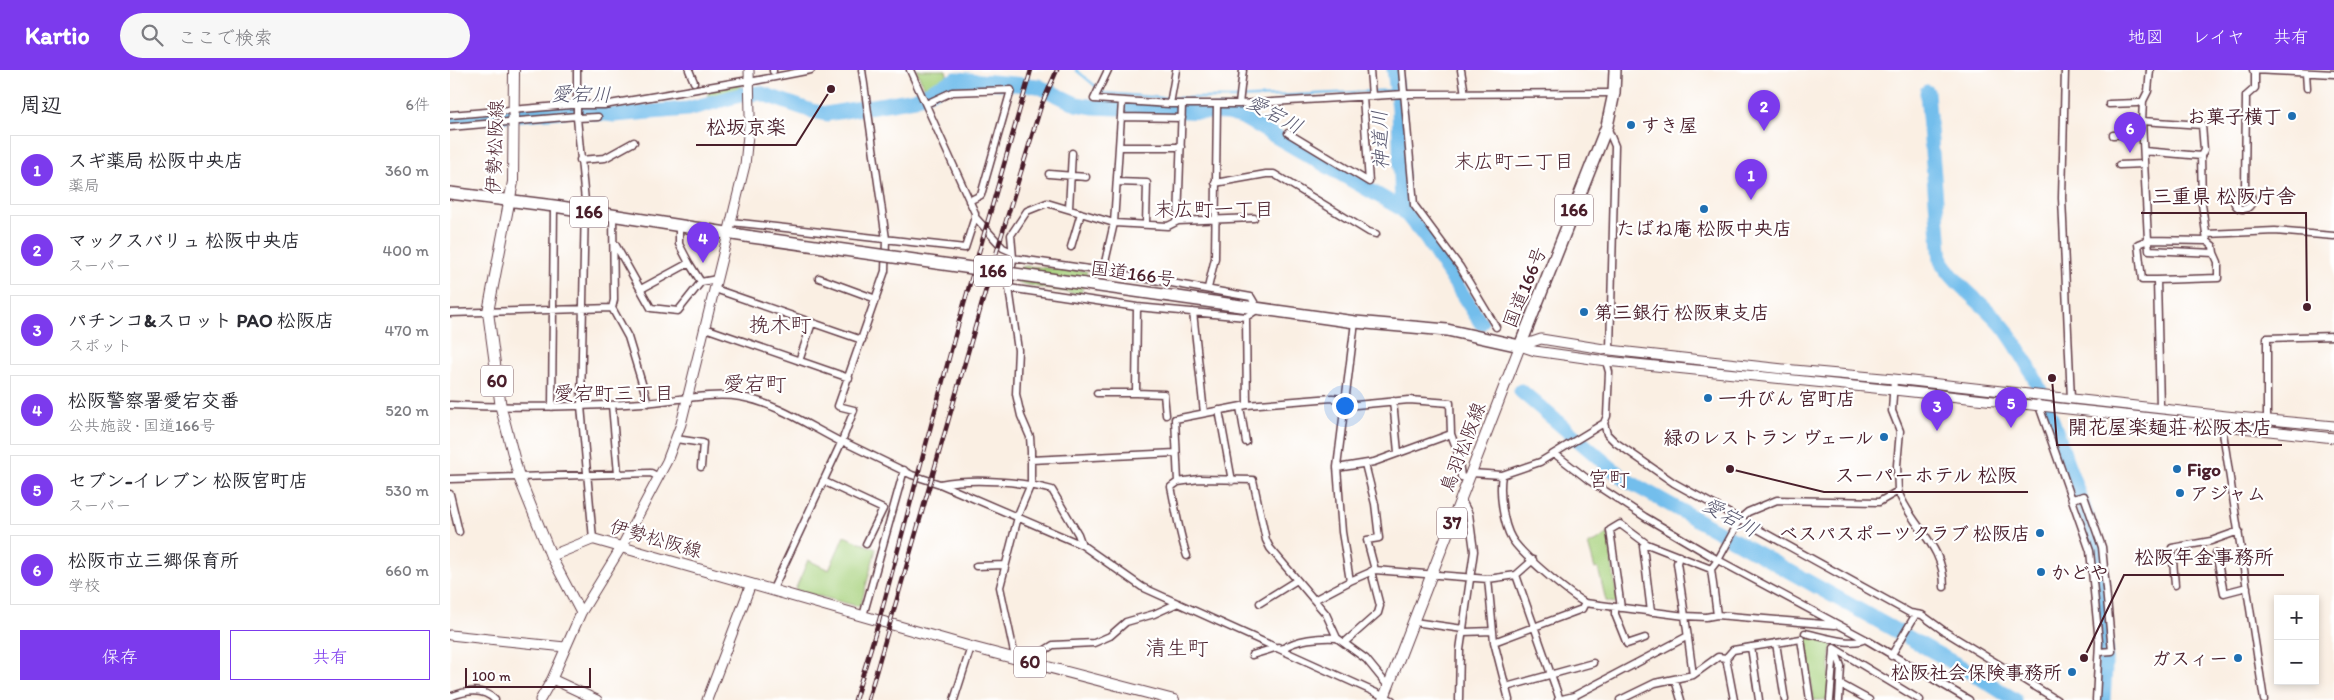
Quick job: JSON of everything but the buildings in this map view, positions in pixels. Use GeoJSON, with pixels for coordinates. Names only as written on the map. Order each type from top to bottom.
{"type":"FeatureCollection","features":[{"type":"Feature","properties":{"kind":"highway","name":"国道166号"},"geometry":{"type":"LineString","coordinates":[[450,193],[554,206],[679,226],[730,227],[752,237],[1355,322],[1447,330],[1520,346],[1607,126],[1614,94],[1615,70]]}},
{"type":"Feature","properties":{"kind":"main road","name":"伊勢松阪線"},"geometry":{"type":"LineString","coordinates":[[514,70],[513,182],[488,312],[501,408],[519,477],[551,556],[594,539],[971,647],[1174,700]]}},
{"type":"Feature","properties":{"kind":"main road","name":"鳥羽松阪線"},"geometry":{"type":"LineString","coordinates":[[1387,699],[1388,686],[1520,346]]}},
{"type":"Feature","properties":{"kind":"street"},"geometry":{"type":"LineString","coordinates":[[577,70],[577,112],[585,202],[583,211],[582,406],[594,539]]}},
{"type":"Feature","properties":{"kind":"street"},"geometry":{"type":"LineString","coordinates":[[689,70],[694,82]]}},
{"type":"Feature","properties":{"kind":"street"},"geometry":{"type":"LineString","coordinates":[[450,115],[514,115],[577,112],[604,105],[811,70]]}},
{"type":"Feature","properties":{"kind":"street"},"geometry":{"type":"LineString","coordinates":[[773,589],[854,410],[838,406],[885,271],[886,239],[862,70]]}},
{"type":"Feature","properties":{"kind":"street"},"geometry":{"type":"LineString","coordinates":[[730,227],[886,239],[964,248],[975,212],[910,70]]}},
{"type":"Feature","properties":{"kind":"street"},"geometry":{"type":"LineString","coordinates":[[1108,70],[1094,99],[1122,102],[1170,100],[1182,106],[1217,104],[1240,100],[1363,97],[1371,93],[1392,95],[1614,94]]}},
{"type":"Feature","properties":{"kind":"street"},"geometry":{"type":"LineString","coordinates":[[1170,100],[1176,70]]}},
{"type":"Feature","properties":{"kind":"street"},"geometry":{"type":"LineString","coordinates":[[1240,100],[1243,70]]}},
{"type":"Feature","properties":{"kind":"street"},"geometry":{"type":"LineString","coordinates":[[1370,70],[1371,93]]}},
{"type":"Feature","properties":{"kind":"street"},"geometry":{"type":"LineString","coordinates":[[1402,70],[1414,205],[1460,267],[1496,327]]}},
{"type":"Feature","properties":{"kind":"street"},"geometry":{"type":"LineString","coordinates":[[1461,70],[1464,94]]}},
{"type":"Feature","properties":{"kind":"street"},"geometry":{"type":"LineString","coordinates":[[2065,70],[2062,198],[2071,399]]}},
{"type":"Feature","properties":{"kind":"street"},"geometry":{"type":"LineString","coordinates":[[2150,70],[2148,91],[2143,101],[2142,121],[2149,250],[2214,254]]}},
{"type":"Feature","properties":{"kind":"street"},"geometry":{"type":"LineString","coordinates":[[2245,191],[2246,96],[2255,88],[2254,70],[2334,74]]}},
{"type":"Feature","properties":{"kind":"street"},"geometry":{"type":"LineString","coordinates":[[2306,73],[2307,88]]}},
{"type":"Feature","properties":{"kind":"street"},"geometry":{"type":"LineString","coordinates":[[540,700],[552,679],[581,613],[622,546],[658,477],[682,424],[686,400],[730,227],[748,145],[749,80]]}},
{"type":"Feature","properties":{"kind":"street"},"geometry":{"type":"LineString","coordinates":[[925,102],[952,92],[1011,90],[981,195],[970,201]]}},
{"type":"Feature","properties":{"kind":"street"},"geometry":{"type":"LineString","coordinates":[[1288,133],[1369,182],[1363,97]]}},
{"type":"Feature","properties":{"kind":"street"},"geometry":{"type":"LineString","coordinates":[[2109,104],[2143,101]]}},
{"type":"Feature","properties":{"kind":"street"},"geometry":{"type":"LineString","coordinates":[[1103,271],[1114,222],[1122,102]]}},
{"type":"Feature","properties":{"kind":"street"},"geometry":{"type":"LineString","coordinates":[[1208,288],[1215,258],[1217,104]]}},
{"type":"Feature","properties":{"kind":"street"},"geometry":{"type":"LineString","coordinates":[[1178,221],[1182,106]]}},
{"type":"Feature","properties":{"kind":"street"},"geometry":{"type":"LineString","coordinates":[[450,127],[514,115],[577,112],[598,117]]}},
{"type":"Feature","properties":{"kind":"street"},"geometry":{"type":"LineString","coordinates":[[1121,116],[1182,117]]}},
{"type":"Feature","properties":{"kind":"street"},"geometry":{"type":"LineString","coordinates":[[2142,121],[2202,125],[2204,150],[2200,156],[2202,204],[2207,238],[2213,246],[2218,262],[2218,278],[2142,280],[2138,244],[2148,240],[2207,238],[2276,231],[2334,236]]}},
{"type":"Feature","properties":{"kind":"street"},"geometry":{"type":"LineString","coordinates":[[1607,126],[1614,146],[1610,350]]}},
{"type":"Feature","properties":{"kind":"street"},"geometry":{"type":"LineString","coordinates":[[2113,135],[2142,133]]}},
{"type":"Feature","properties":{"kind":"street"},"geometry":{"type":"LineString","coordinates":[[580,160],[605,158],[634,142]]}},
{"type":"Feature","properties":{"kind":"street"},"geometry":{"type":"LineString","coordinates":[[1119,147],[1181,147]]}},
{"type":"Feature","properties":{"kind":"street"},"geometry":{"type":"LineString","coordinates":[[2144,151],[2200,156]]}},
{"type":"Feature","properties":{"kind":"street"},"geometry":{"type":"LineString","coordinates":[[1069,208],[1072,153]]}},
{"type":"Feature","properties":{"kind":"street"},"geometry":{"type":"LineString","coordinates":[[2119,165],[2144,164]]}},
{"type":"Feature","properties":{"kind":"street"},"geometry":{"type":"LineString","coordinates":[[1050,174],[1086,177]]}},
{"type":"Feature","properties":{"kind":"street"},"geometry":{"type":"LineString","coordinates":[[1215,183],[1274,174],[1369,232],[1376,234]]}},
{"type":"Feature","properties":{"kind":"street"},"geometry":{"type":"LineString","coordinates":[[1117,182],[1147,183],[1146,224]]}},
{"type":"Feature","properties":{"kind":"street"},"geometry":{"type":"LineString","coordinates":[[1015,657],[1000,587],[1017,517],[1031,484],[1031,460],[1030,436],[1021,416],[1016,394],[1018,350],[1009,288],[1012,255],[1011,235],[1027,211],[1047,203],[1114,222],[1168,226],[1178,221],[1254,218]]}},
{"type":"Feature","properties":{"kind":"street"},"geometry":{"type":"LineString","coordinates":[[552,407],[554,206]]}},
{"type":"Feature","properties":{"kind":"street"},"geometry":{"type":"LineString","coordinates":[[1071,247],[1081,213]]}},
{"type":"Feature","properties":{"kind":"street"},"geometry":{"type":"LineString","coordinates":[[613,215],[614,300],[612,308],[628,336],[648,403]]}},
{"type":"Feature","properties":{"kind":"street"},"geometry":{"type":"LineString","coordinates":[[975,217],[1003,248],[1012,255],[1251,297],[1258,308],[1246,317],[1137,307],[1009,288]]}},
{"type":"Feature","properties":{"kind":"street"},"geometry":{"type":"LineString","coordinates":[[679,226],[679,244],[702,282],[716,284],[812,323],[862,340]]}},
{"type":"Feature","properties":{"kind":"street"},"geometry":{"type":"LineString","coordinates":[[614,243],[651,308],[678,311],[702,282]]}},
{"type":"Feature","properties":{"kind":"street"},"geometry":{"type":"LineString","coordinates":[[641,289],[689,263]]}},
{"type":"Feature","properties":{"kind":"street"},"geometry":{"type":"LineString","coordinates":[[819,278],[876,299]]}},
{"type":"Feature","properties":{"kind":"street"},"geometry":{"type":"LineString","coordinates":[[2156,280],[2160,408]]}},
{"type":"Feature","properties":{"kind":"street"},"geometry":{"type":"LineString","coordinates":[[1136,393],[1137,307]]}},
{"type":"Feature","properties":{"kind":"street"},"geometry":{"type":"LineString","coordinates":[[450,313],[612,308]]}},
{"type":"Feature","properties":{"kind":"street"},"geometry":{"type":"LineString","coordinates":[[1193,312],[1204,413]]}},
{"type":"Feature","properties":{"kind":"street"},"geometry":{"type":"LineString","coordinates":[[1246,317],[1244,406],[1246,442]]}},
{"type":"Feature","properties":{"kind":"street"},"geometry":{"type":"LineString","coordinates":[[1350,580],[1342,532],[1337,468],[1355,322]]}},
{"type":"Feature","properties":{"kind":"street"},"geometry":{"type":"LineString","coordinates":[[799,361],[812,323]]}},
{"type":"Feature","properties":{"kind":"street"},"geometry":{"type":"LineString","coordinates":[[705,328],[849,378]]}},
{"type":"Feature","properties":{"kind":"street"},"geometry":{"type":"LineString","coordinates":[[2268,420],[2267,338],[2334,336]]}},
{"type":"Feature","properties":{"kind":"street"},"geometry":{"type":"LineString","coordinates":[[1520,346],[1541,339],[1610,350],[1783,369],[1894,378],[2051,397],[2334,426]]}},
{"type":"Feature","properties":{"kind":"street"},"geometry":{"type":"LineString","coordinates":[[1520,346],[1535,351],[1606,361],[2334,438]]}},
{"type":"Feature","properties":{"kind":"street"},"geometry":{"type":"LineString","coordinates":[[1606,361],[1609,372],[1604,423],[1607,434],[1615,442],[1657,472],[1910,613],[1922,615],[1944,631],[2057,700]]}},
{"type":"Feature","properties":{"kind":"street"},"geometry":{"type":"LineString","coordinates":[[1894,378],[1892,411],[1900,431],[1897,465],[1898,491],[1908,512],[1932,541],[1944,572],[1944,587]]}},
{"type":"Feature","properties":{"kind":"street"},"geometry":{"type":"LineString","coordinates":[[1097,393],[1164,394],[1166,414]]}},
{"type":"Feature","properties":{"kind":"street"},"geometry":{"type":"LineString","coordinates":[[450,405],[501,408],[612,405],[686,400],[723,395],[761,402],[841,442],[1082,545],[1142,587],[1280,648],[1387,699]]}},
{"type":"Feature","properties":{"kind":"street"},"geometry":{"type":"LineString","coordinates":[[2036,395],[2090,551],[2094,575],[2100,652],[2096,700]]}},
{"type":"Feature","properties":{"kind":"street"},"geometry":{"type":"LineString","coordinates":[[1178,482],[1175,418],[1244,406],[1332,398],[1345,402],[1422,400],[1450,403],[1451,434],[1458,453],[1461,477],[1470,475],[1502,475],[1540,462],[1596,426],[1604,423]]}},
{"type":"Feature","properties":{"kind":"street"},"geometry":{"type":"LineString","coordinates":[[1393,401],[1398,452]]}},
{"type":"Feature","properties":{"kind":"street"},"geometry":{"type":"LineString","coordinates":[[612,405],[618,474]]}},
{"type":"Feature","properties":{"kind":"street"},"geometry":{"type":"LineString","coordinates":[[1219,410],[1232,481]]}},
{"type":"Feature","properties":{"kind":"street"},"geometry":{"type":"LineString","coordinates":[[2222,426],[2264,700]]}},
{"type":"Feature","properties":{"kind":"street"},"geometry":{"type":"LineString","coordinates":[[1337,468],[1365,464],[1451,434]]}},
{"type":"Feature","properties":{"kind":"street"},"geometry":{"type":"LineString","coordinates":[[676,440],[703,443],[701,468]]}},
{"type":"Feature","properties":{"kind":"street"},"geometry":{"type":"LineString","coordinates":[[1558,452],[1590,481],[1645,517],[1718,560],[1865,639],[1969,700]]}},
{"type":"Feature","properties":{"kind":"street"},"geometry":{"type":"LineString","coordinates":[[1031,460],[1176,453]]}},
{"type":"Feature","properties":{"kind":"street"},"geometry":{"type":"LineString","coordinates":[[1344,643],[1378,612],[1380,606],[1368,540],[1379,538],[1375,504],[1365,464]]}},
{"type":"Feature","properties":{"kind":"street"},"geometry":{"type":"LineString","coordinates":[[863,616],[904,470]]}},
{"type":"Feature","properties":{"kind":"street"},"geometry":{"type":"LineString","coordinates":[[450,479],[651,473],[658,477]]}},
{"type":"Feature","properties":{"kind":"street"},"geometry":{"type":"LineString","coordinates":[[1502,475],[1501,485],[1504,508],[1511,538],[1571,595],[1586,603],[1706,618],[1717,615],[1788,619],[1839,625]]}},
{"type":"Feature","properties":{"kind":"street"},"geometry":{"type":"LineString","coordinates":[[1187,556],[1177,526],[1177,512],[1171,487],[1178,482],[1199,479],[1253,480],[1267,543],[1326,614],[1337,638],[1366,659],[1388,686]]}},
{"type":"Feature","properties":{"kind":"street"},"geometry":{"type":"LineString","coordinates":[[822,481],[892,512]]}},
{"type":"Feature","properties":{"kind":"street"},"geometry":{"type":"LineString","coordinates":[[940,484],[1000,482],[1031,484],[1052,490],[1082,545]]}},
{"type":"Feature","properties":{"kind":"street"},"geometry":{"type":"LineString","coordinates":[[1717,615],[1711,569],[1741,518],[1748,512],[1777,500],[1879,502],[1898,491]]}},
{"type":"Feature","properties":{"kind":"street"},"geometry":{"type":"LineString","coordinates":[[450,494],[460,532]]}},
{"type":"Feature","properties":{"kind":"street"},"geometry":{"type":"LineString","coordinates":[[2072,499],[2084,496],[2102,547],[2112,651],[2100,652]]}},
{"type":"Feature","properties":{"kind":"street"},"geometry":{"type":"LineString","coordinates":[[1459,700],[1460,650],[1474,544],[1469,514],[1461,499]]}},
{"type":"Feature","properties":{"kind":"street"},"geometry":{"type":"LineString","coordinates":[[866,544],[883,509]]}},
{"type":"Feature","properties":{"kind":"street"},"geometry":{"type":"LineString","coordinates":[[1645,638],[1627,644],[1615,614],[1618,608],[1610,530],[1620,524],[1647,544],[1711,569]]}},
{"type":"Feature","properties":{"kind":"street"},"geometry":{"type":"LineString","coordinates":[[2085,534],[2096,530]]}},
{"type":"Feature","properties":{"kind":"street"},"geometry":{"type":"LineString","coordinates":[[2175,585],[2172,548],[2211,541],[2239,531]]}},
{"type":"Feature","properties":{"kind":"street"},"geometry":{"type":"LineString","coordinates":[[1647,544],[1643,546],[1651,612]]}},
{"type":"Feature","properties":{"kind":"street"},"geometry":{"type":"LineString","coordinates":[[2216,553],[2224,593],[2247,587]]}},
{"type":"Feature","properties":{"kind":"street"},"geometry":{"type":"LineString","coordinates":[[551,556],[581,613]]}},
{"type":"Feature","properties":{"kind":"street"},"geometry":{"type":"LineString","coordinates":[[1679,556],[1677,563],[1694,675]]}},
{"type":"Feature","properties":{"kind":"street"},"geometry":{"type":"LineString","coordinates":[[1314,600],[1350,580],[1373,570],[1432,573],[1488,579],[1516,575],[1533,560]]}},
{"type":"Feature","properties":{"kind":"street"},"geometry":{"type":"LineString","coordinates":[[976,566],[1006,564]]}},
{"type":"Feature","properties":{"kind":"street"},"geometry":{"type":"LineString","coordinates":[[2094,575],[2106,573]]}},
{"type":"Feature","properties":{"kind":"street"},"geometry":{"type":"LineString","coordinates":[[1516,575],[1559,700],[1574,696],[1688,636]]}},
{"type":"Feature","properties":{"kind":"street"},"geometry":{"type":"LineString","coordinates":[[1488,579],[1494,642],[1509,700]]}},
{"type":"Feature","properties":{"kind":"street"},"geometry":{"type":"LineString","coordinates":[[1260,604],[1297,580]]}},
{"type":"Feature","properties":{"kind":"street"},"geometry":{"type":"LineString","coordinates":[[707,700],[751,584]]}},
{"type":"Feature","properties":{"kind":"street"},"geometry":{"type":"LineString","coordinates":[[1028,661],[1052,645],[1094,643],[1110,636],[1126,622],[1154,614],[1178,603]]}},
{"type":"Feature","properties":{"kind":"street"},"geometry":{"type":"LineString","coordinates":[[1494,642],[1582,609],[1586,603]]}},
{"type":"Feature","properties":{"kind":"street"},"geometry":{"type":"LineString","coordinates":[[1892,656],[1916,614]]}},
{"type":"Feature","properties":{"kind":"street"},"geometry":{"type":"LineString","coordinates":[[2098,617],[2109,615]]}},
{"type":"Feature","properties":{"kind":"street"},"geometry":{"type":"LineString","coordinates":[[1414,622],[1463,631],[1493,631]]}},
{"type":"Feature","properties":{"kind":"street"},"geometry":{"type":"LineString","coordinates":[[1805,633],[1841,641],[1861,642],[1865,639]]}},
{"type":"Feature","properties":{"kind":"street"},"geometry":{"type":"LineString","coordinates":[[450,635],[565,647]]}},
{"type":"Feature","properties":{"kind":"street"},"geometry":{"type":"LineString","coordinates":[[1252,655],[1318,638],[1337,638]]}},
{"type":"Feature","properties":{"kind":"street"},"geometry":{"type":"LineString","coordinates":[[1726,658],[1733,650],[1801,639],[1810,700]]}},
{"type":"Feature","properties":{"kind":"street"},"geometry":{"type":"LineString","coordinates":[[1776,643],[1786,700]]}},
{"type":"Feature","properties":{"kind":"street"},"geometry":{"type":"LineString","coordinates":[[954,700],[971,647]]}},
{"type":"Feature","properties":{"kind":"street"},"geometry":{"type":"LineString","coordinates":[[1751,647],[1759,700]]}},
{"type":"Feature","properties":{"kind":"street"},"geometry":{"type":"LineString","coordinates":[[1834,648],[1841,666],[1839,700]]}},
{"type":"Feature","properties":{"kind":"street"},"geometry":{"type":"LineString","coordinates":[[1830,700],[1834,648]]}},
{"type":"Feature","properties":{"kind":"street"},"geometry":{"type":"LineString","coordinates":[[1834,648],[1920,700]]}},
{"type":"Feature","properties":{"kind":"street"},"geometry":{"type":"LineString","coordinates":[[1620,700],[1655,683],[1694,675],[1718,657],[1726,658]]}},
{"type":"Feature","properties":{"kind":"street"},"geometry":{"type":"LineString","coordinates":[[1726,658],[1734,700]]}},
{"type":"Feature","properties":{"kind":"street"},"geometry":{"type":"LineString","coordinates":[[1506,687],[1593,663]]}},
{"type":"Feature","properties":{"kind":"street"},"geometry":{"type":"LineString","coordinates":[[552,679],[593,699]]}},
{"type":"Feature","properties":{"kind":"street"},"geometry":{"type":"LineString","coordinates":[[1675,680],[1681,700]]}},
{"type":"Feature","properties":{"kind":"street"},"geometry":{"type":"LineString","coordinates":[[1840,684],[1869,700]]}},
{"type":"Feature","properties":{"kind":"street"},"geometry":{"type":"LineString","coordinates":[[450,697],[467,690],[491,696],[495,700]]}},
{"type":"Feature","properties":{"kind":"green space"},"geometry":{"type":"Polygon","coordinates":[[[916,70],[946,70],[948,79],[925,88],[916,70]]]}},
{"type":"Feature","properties":{"kind":"green space"},"geometry":{"type":"Polygon","coordinates":[[[741,84],[741,93],[709,101],[707,90],[741,84]]]}},
{"type":"Feature","properties":{"kind":"green space"},"geometry":{"type":"Polygon","coordinates":[[[1025,266],[1087,271],[1081,295],[1017,283],[1020,268],[1025,266]]]}},
{"type":"Feature","properties":{"kind":"green space"},"geometry":{"type":"Polygon","coordinates":[[[1608,533],[1617,600],[1614,603],[1606,601],[1598,568],[1595,569],[1588,544],[1597,541],[1608,533]]]}},
{"type":"Feature","properties":{"kind":"green space"},"geometry":{"type":"Polygon","coordinates":[[[844,536],[876,549],[861,604],[857,606],[795,590],[808,560],[829,570],[844,536]]]}},
{"type":"Feature","properties":{"kind":"green space"},"geometry":{"type":"Polygon","coordinates":[[[1804,637],[1832,641],[1827,700],[1814,700],[1804,637]]]}},
{"type":"Feature","properties":{"kind":"waterway"},"geometry":{"type":"LineString","coordinates":[[1076,70],[1104,93],[1162,98],[1234,98],[1397,90]]}},
{"type":"Feature","properties":{"kind":"waterway","name":"神道川"},"geometry":{"type":"LineString","coordinates":[[1394,70],[1399,108],[1402,209]]}},
{"type":"Feature","properties":{"kind":"waterway","name":"愛宕川"},"geometry":{"type":"LineString","coordinates":[[450,120],[573,110],[614,115],[688,109],[740,95],[760,93],[826,114],[915,99],[956,79],[1038,86],[1076,104],[1094,107],[1228,113],[1242,117],[1402,209],[1426,238],[1481,323]]}},
{"type":"Feature","properties":{"kind":"waterway"},"geometry":{"type":"LineString","coordinates":[[1927,92],[1941,261],[1964,289],[2006,330],[2025,360],[2048,409],[2090,527],[2100,568],[2104,605],[2105,662],[2103,700]]}},
{"type":"Feature","properties":{"kind":"waterway","name":"愛宕川"},"geometry":{"type":"LineString","coordinates":[[1521,391],[1624,479],[1972,673],[2015,700]]}},
{"type":"Feature","properties":{"kind":"railway"},"geometry":{"type":"LineString","coordinates":[[855,700],[879,621],[954,339],[1031,70]]}},
{"type":"Feature","properties":{"kind":"railway"},"geometry":{"type":"LineString","coordinates":[[868,700],[999,244],[1041,106],[1057,70]]}},
{"type":"Feature","properties":{"kind":"place","name":"松坂京楽"},"geometry":{"type":"Point","coordinates":[831,89]}},
{"type":"Feature","properties":{"kind":"place","name":"お菓子横丁"},"geometry":{"type":"Point","coordinates":[2292,116]}},
{"type":"Feature","properties":{"kind":"place","name":"すき屋"},"geometry":{"type":"Point","coordinates":[1631,125]}},
{"type":"Feature","properties":{"kind":"place","name":"マックスバリュ 松阪中央店"},"geometry":{"type":"Point","coordinates":[1764,131]}},
{"type":"Feature","properties":{"kind":"place","name":"松阪市立三郷保育所"},"geometry":{"type":"Point","coordinates":[2130,153]}},
{"type":"Feature","properties":{"kind":"place","name":"スギ薬局 松阪中央店"},"geometry":{"type":"Point","coordinates":[1751,200]}},
{"type":"Feature","properties":{"kind":"place","name":"たばね庵 松阪中央店"},"geometry":{"type":"Point","coordinates":[1704,209]}},
{"type":"Feature","properties":{"kind":"place","name":"松阪警察署愛宕交番"},"geometry":{"type":"Point","coordinates":[703,263]}},
{"type":"Feature","properties":{"kind":"place","name":"三重県 松阪庁舎"},"geometry":{"type":"Point","coordinates":[2307,307]}},
{"type":"Feature","properties":{"kind":"place","name":"第三銀行 松阪東支店"},"geometry":{"type":"Point","coordinates":[1584,312]}},
{"type":"Feature","properties":{"kind":"place","name":"開花屋楽麺荘 松阪本店"},"geometry":{"type":"Point","coordinates":[2052,378]}},
{"type":"Feature","properties":{"kind":"place","name":"一升びん 宮町店"},"geometry":{"type":"Point","coordinates":[1708,398]}},
{"type":"Feature","properties":{"kind":"place","name":"セブン-イレブン 松阪宮町店"},"geometry":{"type":"Point","coordinates":[2011,428]}},
{"type":"Feature","properties":{"kind":"place","name":"パチンコ&スロット PAO 松阪店"},"geometry":{"type":"Point","coordinates":[1937,431]}},
{"type":"Feature","properties":{"kind":"place","name":"緑のレストラン ヴェール"},"geometry":{"type":"Point","coordinates":[1884,437]}},
{"type":"Feature","properties":{"kind":"place","name":"スーパーホテル 松阪"},"geometry":{"type":"Point","coordinates":[1730,469]}},
{"type":"Feature","properties":{"kind":"place","name":"Figo"},"geometry":{"type":"Point","coordinates":[2177,469]}},
{"type":"Feature","properties":{"kind":"place","name":"アジャム"},"geometry":{"type":"Point","coordinates":[2180,493]}},
{"type":"Feature","properties":{"kind":"place","name":"ベスパスポーツクラブ 松阪店"},"geometry":{"type":"Point","coordinates":[2040,533]}},
{"type":"Feature","properties":{"kind":"place","name":"かどや"},"geometry":{"type":"Point","coordinates":[2041,572]}},
{"type":"Feature","properties":{"kind":"place","name":"松阪年金事務所"},"geometry":{"type":"Point","coordinates":[2084,658]}},
{"type":"Feature","properties":{"kind":"place","name":"ガスィー"},"geometry":{"type":"Point","coordinates":[2238,658]}},
{"type":"Feature","properties":{"kind":"place","name":"松阪社会保険事務所"},"geometry":{"type":"Point","coordinates":[2072,672]}},
{"type":"Feature","properties":{"kind":"district","name":"末広町二丁目"},"geometry":{"type":"Point","coordinates":[1514,161]}},
{"type":"Feature","properties":{"kind":"district","name":"末広町一丁目"},"geometry":{"type":"Point","coordinates":[1214,209]}},
{"type":"Feature","properties":{"kind":"district","name":"挽木町"},"geometry":{"type":"Point","coordinates":[780,325]}},
{"type":"Feature","properties":{"kind":"district","name":"愛宕町"},"geometry":{"type":"Point","coordinates":[755,384]}},
{"type":"Feature","properties":{"kind":"district","name":"愛宕町三丁目"},"geometry":{"type":"Point","coordinates":[614,393]}},
{"type":"Feature","properties":{"kind":"district","name":"宮町"},"geometry":{"type":"Point","coordinates":[1609,479]}},
{"type":"Feature","properties":{"kind":"district","name":"清生町"},"geometry":{"type":"Point","coordinates":[1177,648]}}]}
